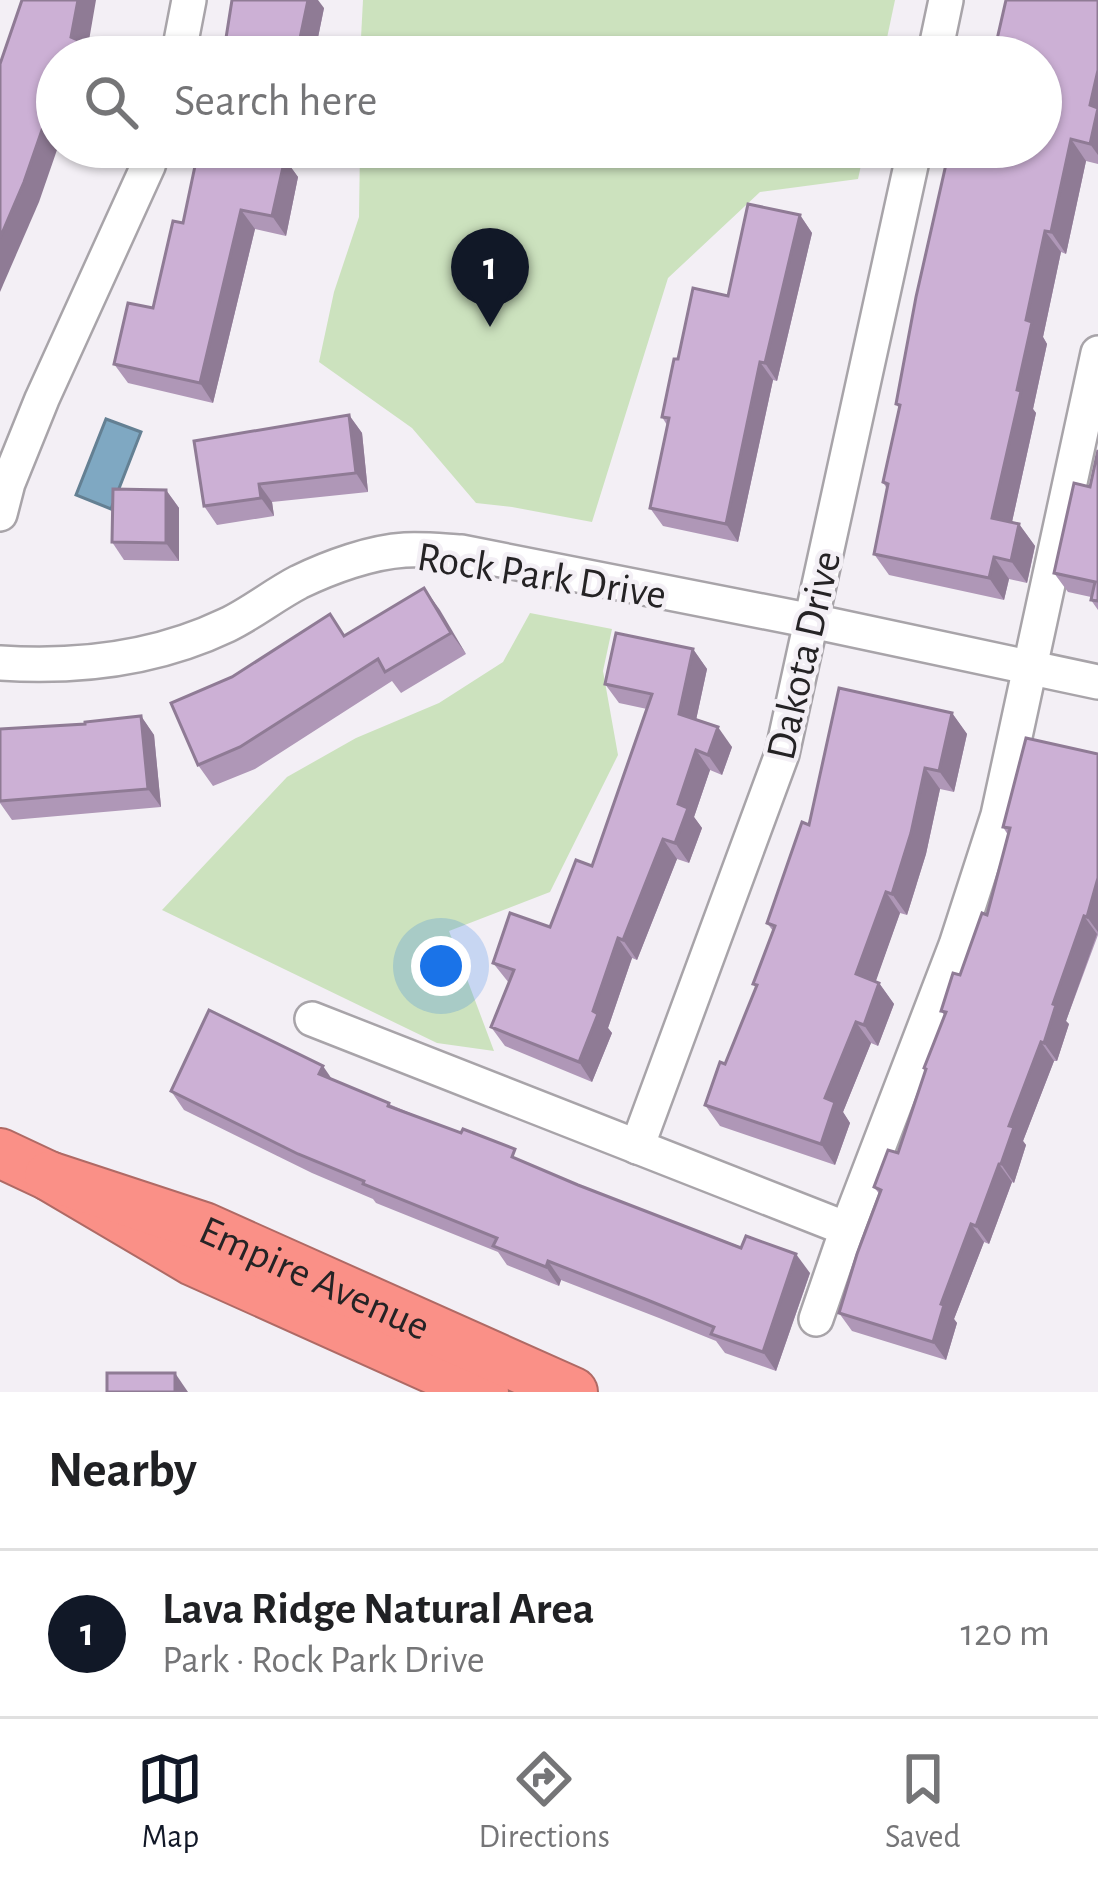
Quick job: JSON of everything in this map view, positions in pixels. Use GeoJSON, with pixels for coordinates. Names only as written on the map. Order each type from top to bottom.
{"type":"FeatureCollection","features":[{"type":"Feature","properties":{"kind":"highway","name":"Empire Avenue"},"geometry":{"type":"LineString","coordinates":[[0,1153],[49,1176],[193,1261],[484,1392]]}},
{"type":"Feature","properties":{"kind":"highway","name":"Empire Avenue"},"geometry":{"type":"LineString","coordinates":[[49,1176],[204,1227],[573,1392]]}},
{"type":"Feature","properties":{"kind":"street"},"geometry":{"type":"LineString","coordinates":[[182,36],[189,0]]}},
{"type":"Feature","properties":{"kind":"street"},"geometry":{"type":"LineString","coordinates":[[938,36],[946,0]]}},
{"type":"Feature","properties":{"kind":"street"},"geometry":{"type":"LineString","coordinates":[[0,514],[33,420],[147,168]]}},
{"type":"Feature","properties":{"kind":"street","name":"Dakota Drive"},"geometry":{"type":"LineString","coordinates":[[637,1147],[782,754],[910,168]]}},
{"type":"Feature","properties":{"kind":"street"},"geometry":{"type":"LineString","coordinates":[[816,1319],[963,923],[998,815],[1098,353]]}},
{"type":"Feature","properties":{"kind":"street","name":"Rock Park Drive"},"geometry":{"type":"LineString","coordinates":[[0,663],[102,663],[176,644],[227,626],[300,582],[358,560],[404,550],[461,552],[1098,682]]}},
{"type":"Feature","properties":{"kind":"street"},"geometry":{"type":"LineString","coordinates":[[312,1019],[847,1229]]}},
{"type":"Feature","properties":{"kind":"green space"},"geometry":{"type":"Polygon","coordinates":[[[363,0],[895,0],[887,36],[361,36],[363,0]]]}},
{"type":"Feature","properties":{"kind":"green space"},"geometry":{"type":"Polygon","coordinates":[[[360,168],[860,168],[858,179],[760,192],[668,278],[592,522],[476,503],[412,428],[319,362],[334,292],[359,217],[360,168]]]}},
{"type":"Feature","properties":{"kind":"green space"},"geometry":{"type":"Polygon","coordinates":[[[530,613],[612,629],[603,671],[618,755],[550,892],[449,931],[494,1051],[437,1043],[162,910],[287,777],[356,738],[439,703],[503,662],[530,613]]]}},
{"type":"Feature","properties":{"kind":"water"},"geometry":{"type":"Polygon","coordinates":[[[106,419],[141,432],[111,509],[76,495],[106,419]]]}},
{"type":"Feature","properties":{"kind":"building"},"geometry":{"type":"Polygon","coordinates":[[[22,0],[78,0],[71,36],[36,36],[36,147],[0,238],[0,64],[22,0]]]}},
{"type":"Feature","properties":{"kind":"building"},"geometry":{"type":"Polygon","coordinates":[[[232,0],[308,0],[300,36],[226,36],[232,0]]]}},
{"type":"Feature","properties":{"kind":"building"},"geometry":{"type":"Polygon","coordinates":[[[1006,0],[1098,0],[1098,70],[1090,105],[1098,108],[1090,144],[1071,139],[1051,232],[1045,231],[1026,320],[1032,322],[1017,390],[1021,391],[992,518],[1019,524],[1011,561],[994,557],[989,578],[874,554],[900,405],[896,404],[945,168],[1062,168],[1062,36],[998,36],[1006,0]]]}},
{"type":"Feature","properties":{"kind":"building"},"geometry":{"type":"Polygon","coordinates":[[[195,168],[283,168],[272,216],[241,210],[200,383],[114,364],[128,303],[153,308],[173,221],[183,223],[195,168]]]}},
{"type":"Feature","properties":{"kind":"building"},"geometry":{"type":"Polygon","coordinates":[[[748,204],[800,215],[765,363],[760,362],[726,524],[650,508],[669,418],[662,417],[693,288],[728,296],[748,204]]]}},
{"type":"Feature","properties":{"kind":"building"},"geometry":{"type":"Polygon","coordinates":[[[349,415],[356,473],[259,484],[261,498],[204,506],[194,441],[349,415]]]}},
{"type":"Feature","properties":{"kind":"building"},"geometry":{"type":"Polygon","coordinates":[[[1098,450],[1098,601],[1091,600],[1095,582],[1054,573],[1074,483],[1090,487],[1098,450]]]}},
{"type":"Feature","properties":{"kind":"building"},"geometry":{"type":"Polygon","coordinates":[[[113,489],[166,490],[166,543],[112,542],[113,489]]]}},
{"type":"Feature","properties":{"kind":"building"},"geometry":{"type":"Polygon","coordinates":[[[424,588],[451,633],[385,672],[378,659],[240,747],[198,765],[171,703],[232,677],[330,614],[344,636],[424,588]]]}},
{"type":"Feature","properties":{"kind":"building"},"geometry":{"type":"Polygon","coordinates":[[[616,633],[693,649],[679,714],[718,727],[708,755],[696,750],[678,804],[688,808],[675,843],[663,839],[623,940],[618,938],[593,1011],[598,1014],[579,1062],[491,1027],[514,970],[493,963],[510,913],[550,927],[576,860],[592,866],[652,694],[605,684],[616,633]]]}},
{"type":"Feature","properties":{"kind":"building"},"geometry":{"type":"Polygon","coordinates":[[[839,688],[952,713],[939,771],[925,768],[892,894],[886,892],[856,974],[879,983],[864,1025],[856,1022],[825,1098],[835,1102],[821,1144],[705,1105],[757,985],[753,984],[775,926],[767,923],[802,822],[809,825],[839,688]]]}},
{"type":"Feature","properties":{"kind":"building"},"geometry":{"type":"Polygon","coordinates":[[[141,716],[148,789],[0,801],[0,729],[141,716]]]}},
{"type":"Feature","properties":{"kind":"building"},"geometry":{"type":"Polygon","coordinates":[[[1026,738],[1098,754],[1098,878],[1044,1043],[1009,1126],[1014,1127],[1001,1164],[976,1226],[971,1224],[941,1304],[933,1342],[839,1313],[881,1190],[874,1187],[888,1150],[898,1153],[946,1012],[941,1011],[953,973],[960,975],[982,913],[987,915],[1010,828],[1003,827],[1026,738]]]}},
{"type":"Feature","properties":{"kind":"building"},"geometry":{"type":"Polygon","coordinates":[[[209,1010],[323,1066],[319,1074],[388,1106],[515,1149],[512,1157],[578,1185],[741,1248],[746,1236],[796,1254],[763,1352],[711,1334],[714,1327],[645,1299],[548,1261],[546,1267],[493,1246],[497,1238],[363,1184],[171,1091],[209,1010]]]}},
{"type":"Feature","properties":{"kind":"building"},"geometry":{"type":"Polygon","coordinates":[[[107,1373],[175,1373],[175,1392],[107,1392],[107,1373]]]}},
{"type":"Feature","properties":{"kind":"place","name":"Lava Ridge Natural Area"},"geometry":{"type":"Point","coordinates":[490,327]}}]}
